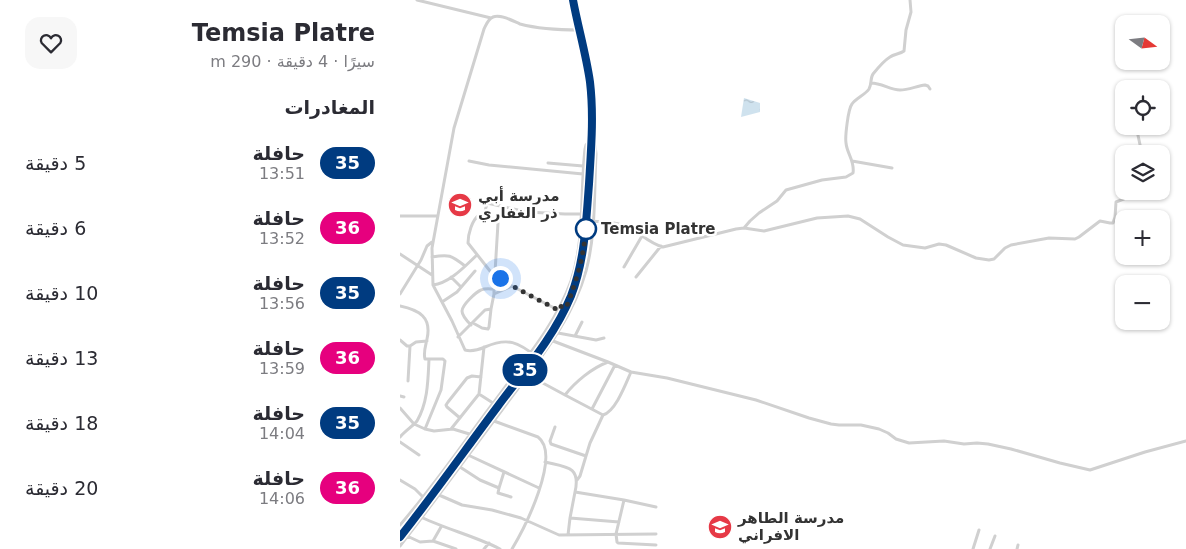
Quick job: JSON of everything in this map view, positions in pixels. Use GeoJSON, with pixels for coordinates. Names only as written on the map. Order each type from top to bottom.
{"type":"FeatureCollection","features":[{"type":"Feature","properties":{"kind":"main road"},"geometry":{"type":"LineString","coordinates":[[402,535],[420,516],[421,510],[466,454],[476,436],[496,414],[537,358],[566,307],[574,287],[582,259],[592,138],[591,92],[573,0]]}},
{"type":"Feature","properties":{"kind":"main road"},"geometry":{"type":"LineString","coordinates":[[583,171],[590,172]]}},
{"type":"Feature","properties":{"kind":"main road"},"geometry":{"type":"LineString","coordinates":[[574,287],[580,289]]}},
{"type":"Feature","properties":{"kind":"main road"},"geometry":{"type":"LineString","coordinates":[[559,308],[572,308]]}},
{"type":"Feature","properties":{"kind":"main road"},"geometry":{"type":"LineString","coordinates":[[416,506],[421,510]]}},
{"type":"Feature","properties":{"kind":"street"},"geometry":{"type":"LineString","coordinates":[[417,0],[491,18],[498,17],[520,24],[544,28],[579,30]]}},
{"type":"Feature","properties":{"kind":"street"},"geometry":{"type":"LineString","coordinates":[[744,228],[759,213],[777,201],[786,190],[822,180],[846,177],[854,170],[846,144],[849,110],[851,105],[867,91],[871,84],[872,75],[887,59],[904,51],[906,30],[911,12],[910,0]]}},
{"type":"Feature","properties":{"kind":"street"},"geometry":{"type":"LineString","coordinates":[[491,18],[484,30],[454,128],[432,242],[433,285],[458,337],[467,351],[473,351],[505,341],[518,344],[537,358],[558,333],[572,308],[586,271],[593,221],[596,150],[592,138]]}},
{"type":"Feature","properties":{"kind":"street"},"geometry":{"type":"LineString","coordinates":[[871,84],[900,90],[922,85],[927,85],[930,88]]}},
{"type":"Feature","properties":{"kind":"street"},"geometry":{"type":"LineString","coordinates":[[400,525],[493,403],[559,308],[571,281],[574,269],[578,246],[585,149],[592,138]]}},
{"type":"Feature","properties":{"kind":"street"},"geometry":{"type":"LineString","coordinates":[[469,161],[489,165],[583,171]]}},
{"type":"Feature","properties":{"kind":"street"},"geometry":{"type":"LineString","coordinates":[[852,161],[892,168]]}},
{"type":"Feature","properties":{"kind":"street"},"geometry":{"type":"LineString","coordinates":[[548,163],[583,171]]}},
{"type":"Feature","properties":{"kind":"street"},"geometry":{"type":"LineString","coordinates":[[580,221],[620,224],[661,246],[667,247],[695,238],[732,230],[744,228],[764,232],[817,218],[848,216],[860,219],[903,244],[925,248],[939,244],[946,245],[976,258],[991,260],[1011,245],[1057,237],[1073,239],[1079,237],[1100,221],[1112,223],[1115,219],[1116,202],[1119,200]]}},
{"type":"Feature","properties":{"kind":"street"},"geometry":{"type":"LineString","coordinates":[[484,216],[487,204],[489,203],[527,212],[580,214]]}},
{"type":"Feature","properties":{"kind":"street"},"geometry":{"type":"LineString","coordinates":[[494,289],[478,291],[465,304],[462,312],[465,319],[482,328],[489,328],[494,294],[494,289],[495,276],[498,223],[496,220],[479,215],[476,216],[468,240],[469,245],[495,276],[559,308]]}},
{"type":"Feature","properties":{"kind":"street"},"geometry":{"type":"LineString","coordinates":[[400,216],[437,216]]}},
{"type":"Feature","properties":{"kind":"street"},"geometry":{"type":"LineString","coordinates":[[624,267],[642,236]]}},
{"type":"Feature","properties":{"kind":"street"},"geometry":{"type":"LineString","coordinates":[[400,294],[432,242]]}},
{"type":"Feature","properties":{"kind":"street"},"geometry":{"type":"LineString","coordinates":[[636,277],[661,246]]}},
{"type":"Feature","properties":{"kind":"street"},"geometry":{"type":"LineString","coordinates":[[400,254],[432,275]]}},
{"type":"Feature","properties":{"kind":"street"},"geometry":{"type":"LineString","coordinates":[[433,285],[439,284],[451,277],[477,255]]}},
{"type":"Feature","properties":{"kind":"street"},"geometry":{"type":"LineString","coordinates":[[432,257],[451,256],[465,266]]}},
{"type":"Feature","properties":{"kind":"street"},"geometry":{"type":"LineString","coordinates":[[442,302],[461,287],[475,271]]}},
{"type":"Feature","properties":{"kind":"street"},"geometry":{"type":"LineString","coordinates":[[451,277],[461,287]]}},
{"type":"Feature","properties":{"kind":"street"},"geometry":{"type":"LineString","coordinates":[[494,294],[512,286]]}},
{"type":"Feature","properties":{"kind":"street"},"geometry":{"type":"LineString","coordinates":[[400,306],[418,312],[423,316],[428,328],[424,356],[428,360],[427,390],[418,418],[400,437]]}},
{"type":"Feature","properties":{"kind":"street"},"geometry":{"type":"LineString","coordinates":[[458,337],[485,310],[491,309]]}},
{"type":"Feature","properties":{"kind":"street"},"geometry":{"type":"LineString","coordinates":[[576,336],[582,322]]}},
{"type":"Feature","properties":{"kind":"street"},"geometry":{"type":"LineString","coordinates":[[558,333],[596,340],[604,338]]}},
{"type":"Feature","properties":{"kind":"street"},"geometry":{"type":"LineString","coordinates":[[400,340],[407,346],[410,346]]}},
{"type":"Feature","properties":{"kind":"street"},"geometry":{"type":"LineString","coordinates":[[410,346],[416,342],[427,341]]}},
{"type":"Feature","properties":{"kind":"street"},"geometry":{"type":"LineString","coordinates":[[553,341],[631,372],[657,376],[756,400],[836,425],[861,425],[879,429],[896,439],[909,443],[944,441],[964,444],[988,444],[1092,470],[1145,452],[1186,441]]}},
{"type":"Feature","properties":{"kind":"street"},"geometry":{"type":"LineString","coordinates":[[408,380],[410,346]]}},
{"type":"Feature","properties":{"kind":"street"},"geometry":{"type":"LineString","coordinates":[[451,429],[479,394],[484,347]]}},
{"type":"Feature","properties":{"kind":"street"},"geometry":{"type":"LineString","coordinates":[[425,429],[441,390],[445,361],[443,359],[428,360]]}},
{"type":"Feature","properties":{"kind":"street"},"geometry":{"type":"LineString","coordinates":[[565,395],[588,374],[608,362]]}},
{"type":"Feature","properties":{"kind":"street"},"geometry":{"type":"LineString","coordinates":[[592,409],[616,365]]}},
{"type":"Feature","properties":{"kind":"street"},"geometry":{"type":"LineString","coordinates":[[526,373],[603,415],[608,414],[615,404],[631,372]]}},
{"type":"Feature","properties":{"kind":"street"},"geometry":{"type":"LineString","coordinates":[[460,418],[447,408],[446,405],[467,378],[470,376],[481,377]]}},
{"type":"Feature","properties":{"kind":"street"},"geometry":{"type":"LineString","coordinates":[[479,394],[493,403]]}},
{"type":"Feature","properties":{"kind":"street"},"geometry":{"type":"LineString","coordinates":[[400,408],[414,424],[425,429],[434,431],[451,429],[476,436]]}},
{"type":"Feature","properties":{"kind":"street"},"geometry":{"type":"LineString","coordinates":[[400,546],[420,516],[460,467],[466,454],[494,421],[496,414]]}},
{"type":"Feature","properties":{"kind":"street"},"geometry":{"type":"LineString","coordinates":[[568,534],[577,480],[580,476],[590,443],[603,415]]}},
{"type":"Feature","properties":{"kind":"street"},"geometry":{"type":"LineString","coordinates":[[494,421],[534,435],[541,440],[545,448],[546,462],[539,488],[528,520],[512,549]]}},
{"type":"Feature","properties":{"kind":"street"},"geometry":{"type":"LineString","coordinates":[[555,427],[551,444],[586,456]]}},
{"type":"Feature","properties":{"kind":"street"},"geometry":{"type":"LineString","coordinates":[[400,442],[419,455]]}},
{"type":"Feature","properties":{"kind":"street"},"geometry":{"type":"LineString","coordinates":[[466,454],[539,488]]}},
{"type":"Feature","properties":{"kind":"street"},"geometry":{"type":"LineString","coordinates":[[546,462],[572,470],[577,480]]}},
{"type":"Feature","properties":{"kind":"street"},"geometry":{"type":"LineString","coordinates":[[460,467],[480,480],[499,488]]}},
{"type":"Feature","properties":{"kind":"street"},"geometry":{"type":"LineString","coordinates":[[504,472],[498,493],[511,497]]}},
{"type":"Feature","properties":{"kind":"street"},"geometry":{"type":"LineString","coordinates":[[401,482],[423,497]]}},
{"type":"Feature","properties":{"kind":"street"},"geometry":{"type":"LineString","coordinates":[[574,492],[656,507]]}},
{"type":"Feature","properties":{"kind":"street"},"geometry":{"type":"LineString","coordinates":[[439,495],[462,505],[492,510],[528,520],[559,535],[656,534]]}},
{"type":"Feature","properties":{"kind":"street"},"geometry":{"type":"LineString","coordinates":[[624,500],[616,534],[617,542],[656,544]]}},
{"type":"Feature","properties":{"kind":"street"},"geometry":{"type":"LineString","coordinates":[[420,516],[441,527],[489,543],[500,549]]}},
{"type":"Feature","properties":{"kind":"street"},"geometry":{"type":"LineString","coordinates":[[570,518],[619,522]]}},
{"type":"Feature","properties":{"kind":"street"},"geometry":{"type":"LineString","coordinates":[[433,541],[441,527]]}},
{"type":"Feature","properties":{"kind":"street"},"geometry":{"type":"LineString","coordinates":[[973,549],[979,530]]}},
{"type":"Feature","properties":{"kind":"street"},"geometry":{"type":"LineString","coordinates":[[402,535],[420,542],[433,541],[456,549]]}},
{"type":"Feature","properties":{"kind":"street"},"geometry":{"type":"LineString","coordinates":[[990,549],[995,536]]}},
{"type":"Feature","properties":{"kind":"street"},"geometry":{"type":"LineString","coordinates":[[484,549],[489,543]]}},
{"type":"Feature","properties":{"kind":"water"},"geometry":{"type":"Polygon","coordinates":[[[744,98],[760,103],[760,112],[741,117],[744,98]]]}},
{"type":"Feature","properties":{"kind":"bus line","name":"35"},"geometry":{"type":"LineString","coordinates":[[400,537],[536,356],[566,308],[580,270],[585,236],[592,138],[592,107],[590,80],[573,0]]}},
{"type":"Feature","properties":{"kind":"place","name":"مدرسة أبي ذر الغفاري"},"geometry":{"type":"Point","coordinates":[460,205]}},
{"type":"Feature","properties":{"kind":"place","name":"Temsia Platre"},"geometry":{"type":"Point","coordinates":[586,229]}},
{"type":"Feature","properties":{"kind":"place","name":"مدرسة الطاهر الافراني"},"geometry":{"type":"Point","coordinates":[720,527]}},
{"type":"Feature","properties":{"kind":"route"},"geometry":{"type":"LineString","coordinates":[[500,278],[558,310],[560,306],[566,308],[580,270],[586,226],[586,229]]}}]}
